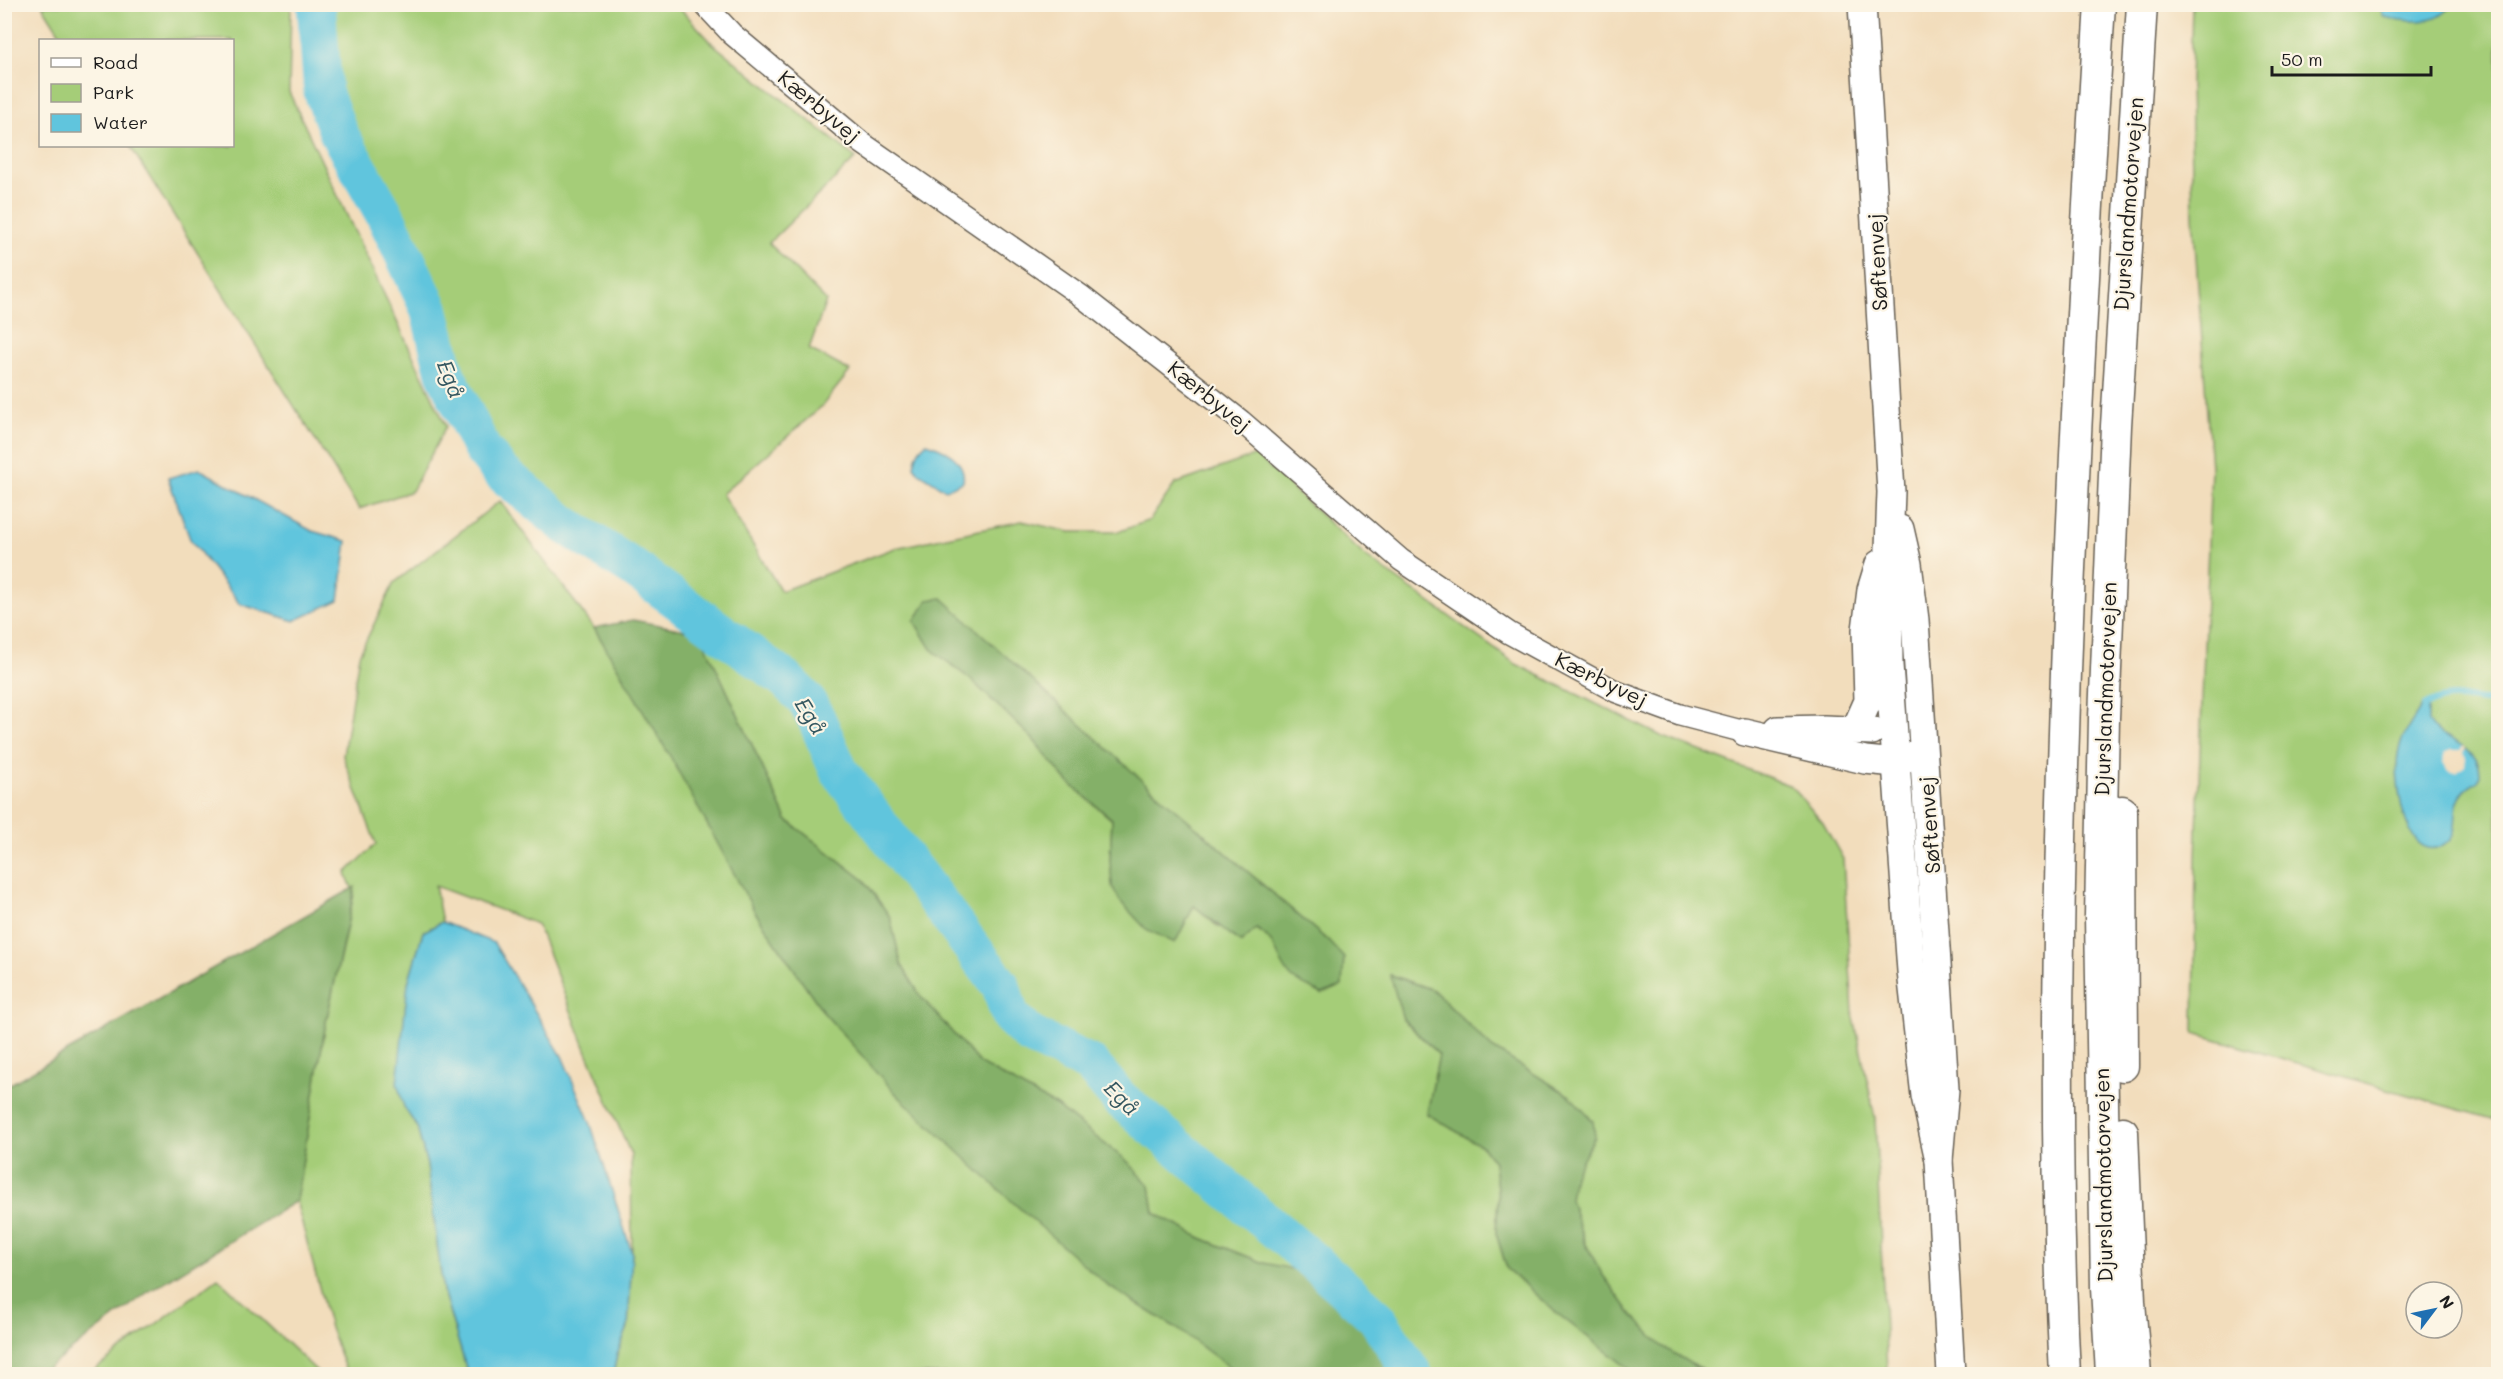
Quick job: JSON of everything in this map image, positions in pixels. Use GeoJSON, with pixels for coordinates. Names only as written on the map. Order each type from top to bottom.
{"type":"FeatureCollection","features":[{"type":"Feature","properties":{"kind":"highway","name":"Djurslandmotorvejen"},"geometry":{"type":"LineString","coordinates":[[2065,1374],[2060,1278],[2059,1139],[2062,791],[2072,505],[2100,4]]}},
{"type":"Feature","properties":{"kind":"highway","name":"Djurslandmotorvejen"},"geometry":{"type":"LineString","coordinates":[[2111,1374],[2106,1288],[2100,904],[2104,718],[2116,426],[2142,4]]}},
{"type":"Feature","properties":{"kind":"highway"},"geometry":{"type":"LineString","coordinates":[[2133,146],[2122,716],[2122,1092],[2130,1291],[2136,1374]]}},
{"type":"Feature","properties":{"kind":"main road","name":"Søftenvej"},"geometry":{"type":"LineString","coordinates":[[1862,4],[1891,492],[1889,665],[1912,982],[1925,1096],[1939,1160]]}},
{"type":"Feature","properties":{"kind":"main road","name":"Søftenvej"},"geometry":{"type":"LineString","coordinates":[[1865,32],[1870,4]]}},
{"type":"Feature","properties":{"kind":"main road","name":"Søftenvej"},"geometry":{"type":"LineString","coordinates":[[1891,492],[1908,564],[1925,750],[1945,1089],[1939,1160],[1951,1374]]}},
{"type":"Feature","properties":{"kind":"main road"},"geometry":{"type":"LineString","coordinates":[[1855,730],[1868,701],[1866,630],[1870,590],[1890,531]]}},
{"type":"Feature","properties":{"kind":"main road"},"geometry":{"type":"LineString","coordinates":[[1745,732],[1824,729],[1894,732],[1925,750]]}},
{"type":"Feature","properties":{"kind":"main road"},"geometry":{"type":"LineString","coordinates":[[1745,732],[1865,760],[1896,763],[1925,750]]}},
{"type":"Feature","properties":{"kind":"street","name":"Kærbyvej"},"geometry":{"type":"LineString","coordinates":[[704,4],[732,34],[862,143],[1080,295],[1241,421],[1401,560],[1509,633],[1617,692],[1680,715],[1745,732]]}},
{"type":"Feature","properties":{"kind":"green space"},"geometry":{"type":"Polygon","coordinates":[[[42,5],[291,5],[289,92],[446,426],[412,491],[359,509],[131,147],[234,147],[234,39],[63,39],[42,5]]]}},
{"type":"Feature","properties":{"kind":"green space"},"geometry":{"type":"Polygon","coordinates":[[[332,5],[677,5],[713,44],[856,158],[769,243],[826,301],[809,349],[850,371],[822,406],[722,494],[781,591],[895,548],[1022,521],[1070,532],[1118,532],[1150,520],[1175,484],[1256,455],[1365,556],[1516,664],[1661,736],[1791,786],[1823,823],[1843,859],[1853,1013],[1875,1118],[1887,1372],[1884,1374],[1722,1374],[1698,1367],[1674,1355],[1632,1317],[1614,1293],[1586,1244],[1572,1208],[1570,1191],[1574,1175],[1595,1137],[1570,1096],[1492,1048],[1433,990],[1391,975],[1403,1019],[1439,1055],[1427,1114],[1483,1147],[1494,1162],[1498,1198],[1496,1233],[1507,1269],[1554,1311],[1636,1374],[1424,1374],[1377,1324],[1347,1286],[1264,1263],[1201,1238],[1154,1213],[1150,1186],[1128,1162],[1056,1106],[980,1064],[921,997],[901,964],[890,917],[864,880],[787,820],[700,633],[713,618],[499,463],[454,374],[438,310],[338,105],[332,5]],[[931,649],[970,679],[1032,738],[1067,781],[1112,820],[1110,861],[1194,905],[1218,927],[1256,929],[1265,933],[1276,949],[1343,959],[1327,940],[1145,783],[931,649]]]}},
{"type":"Feature","properties":{"kind":"green space"},"geometry":{"type":"Polygon","coordinates":[[[2192,5],[2498,5],[2498,1121],[2194,1033],[2196,857],[2211,468],[2193,215],[2190,84],[2192,5]]]}},
{"type":"Feature","properties":{"kind":"green space"},"geometry":{"type":"Polygon","coordinates":[[[500,501],[617,662],[824,1013],[857,1048],[1108,1286],[1175,1327],[1239,1374],[613,1374],[617,1355],[628,1327],[632,1253],[631,1155],[587,1052],[537,924],[435,886],[442,922],[423,932],[408,983],[404,1107],[417,1127],[427,1165],[443,1290],[468,1374],[347,1374],[330,1328],[296,1201],[326,1022],[354,894],[346,873],[376,844],[343,756],[359,655],[394,583],[500,501]]]}},
{"type":"Feature","properties":{"kind":"green space"},"geometry":{"type":"Polygon","coordinates":[[[942,598],[1145,783],[1327,940],[1344,958],[1342,986],[1322,994],[1299,982],[1287,972],[1273,945],[1263,934],[1256,929],[1241,943],[1194,906],[1175,943],[1146,929],[1120,901],[1112,886],[1110,861],[1112,819],[1067,781],[1032,738],[970,679],[931,649],[914,621],[928,600],[942,598]]]}},
{"type":"Feature","properties":{"kind":"green space"},"geometry":{"type":"Polygon","coordinates":[[[633,620],[700,633],[787,820],[864,880],[890,917],[901,964],[921,997],[980,1064],[1056,1106],[1128,1162],[1150,1186],[1154,1213],[1201,1238],[1264,1263],[1316,1274],[1347,1286],[1408,1364],[1413,1374],[1239,1374],[1175,1327],[1108,1286],[1008,1198],[897,1095],[824,1013],[755,912],[670,756],[594,628],[633,620]]]}},
{"type":"Feature","properties":{"kind":"green space"},"geometry":{"type":"Polygon","coordinates":[[[355,887],[326,1022],[296,1201],[148,1292],[40,1374],[5,1374],[5,1087],[355,887]]]}},
{"type":"Feature","properties":{"kind":"green space"},"geometry":{"type":"Polygon","coordinates":[[[1390,975],[1433,990],[1492,1048],[1570,1096],[1593,1121],[1595,1136],[1574,1175],[1570,1199],[1584,1241],[1602,1274],[1632,1315],[1662,1346],[1704,1372],[1722,1374],[1636,1374],[1554,1311],[1507,1269],[1496,1233],[1498,1198],[1494,1162],[1483,1147],[1427,1114],[1439,1055],[1403,1019],[1390,975]]]}},
{"type":"Feature","properties":{"kind":"green space"},"geometry":{"type":"Polygon","coordinates":[[[218,1278],[320,1374],[89,1374],[218,1278]]]}},
{"type":"Feature","properties":{"kind":"water"},"geometry":{"type":"Polygon","coordinates":[[[2378,4],[2450,5],[2438,17],[2430,20],[2410,21],[2384,17],[2378,4]]]}},
{"type":"Feature","properties":{"kind":"water"},"geometry":{"type":"Polygon","coordinates":[[[927,443],[953,456],[961,468],[963,482],[946,490],[919,473],[914,466],[919,450],[927,443]]]}},
{"type":"Feature","properties":{"kind":"water"},"geometry":{"type":"Polygon","coordinates":[[[199,469],[312,531],[347,541],[339,600],[294,621],[240,604],[190,539],[168,478],[199,469]]]}},
{"type":"Feature","properties":{"kind":"water"},"geometry":{"type":"Polygon","coordinates":[[[2423,704],[2428,707],[2428,722],[2432,727],[2472,754],[2480,770],[2479,780],[2460,796],[2452,838],[2440,847],[2427,848],[2417,841],[2409,829],[2400,796],[2397,765],[2402,741],[2423,704]]]}},
{"type":"Feature","properties":{"kind":"water"},"geometry":{"type":"Polygon","coordinates":[[[442,922],[494,943],[562,1056],[590,1122],[632,1253],[628,1327],[617,1355],[613,1374],[468,1374],[443,1290],[427,1165],[417,1127],[404,1107],[397,1083],[408,983],[423,932],[442,922]]]}},
{"type":"Feature","properties":{"kind":"pier"},"geometry":{"type":"Polygon","coordinates":[[[2463,746],[2466,748],[2463,752],[2466,758],[2465,766],[2456,773],[2448,771],[2443,762],[2445,754],[2451,750],[2460,750],[2463,746]]]}},
{"type":"Feature","properties":{"kind":"waterway","name":"Egå"},"geometry":{"type":"LineString","coordinates":[[316,4],[323,92],[339,134],[385,215],[429,308],[445,373],[482,449],[502,473],[564,524],[633,568],[785,679],[805,699],[816,718],[839,771],[1001,986],[1010,1016],[1030,1035],[1090,1064],[1120,1099],[1320,1267],[1376,1317],[1413,1374]]}},
{"type":"Feature","properties":{"kind":"waterway"},"geometry":{"type":"LineString","coordinates":[[2425,706],[2434,701],[2452,697],[2498,702]]}}]}
